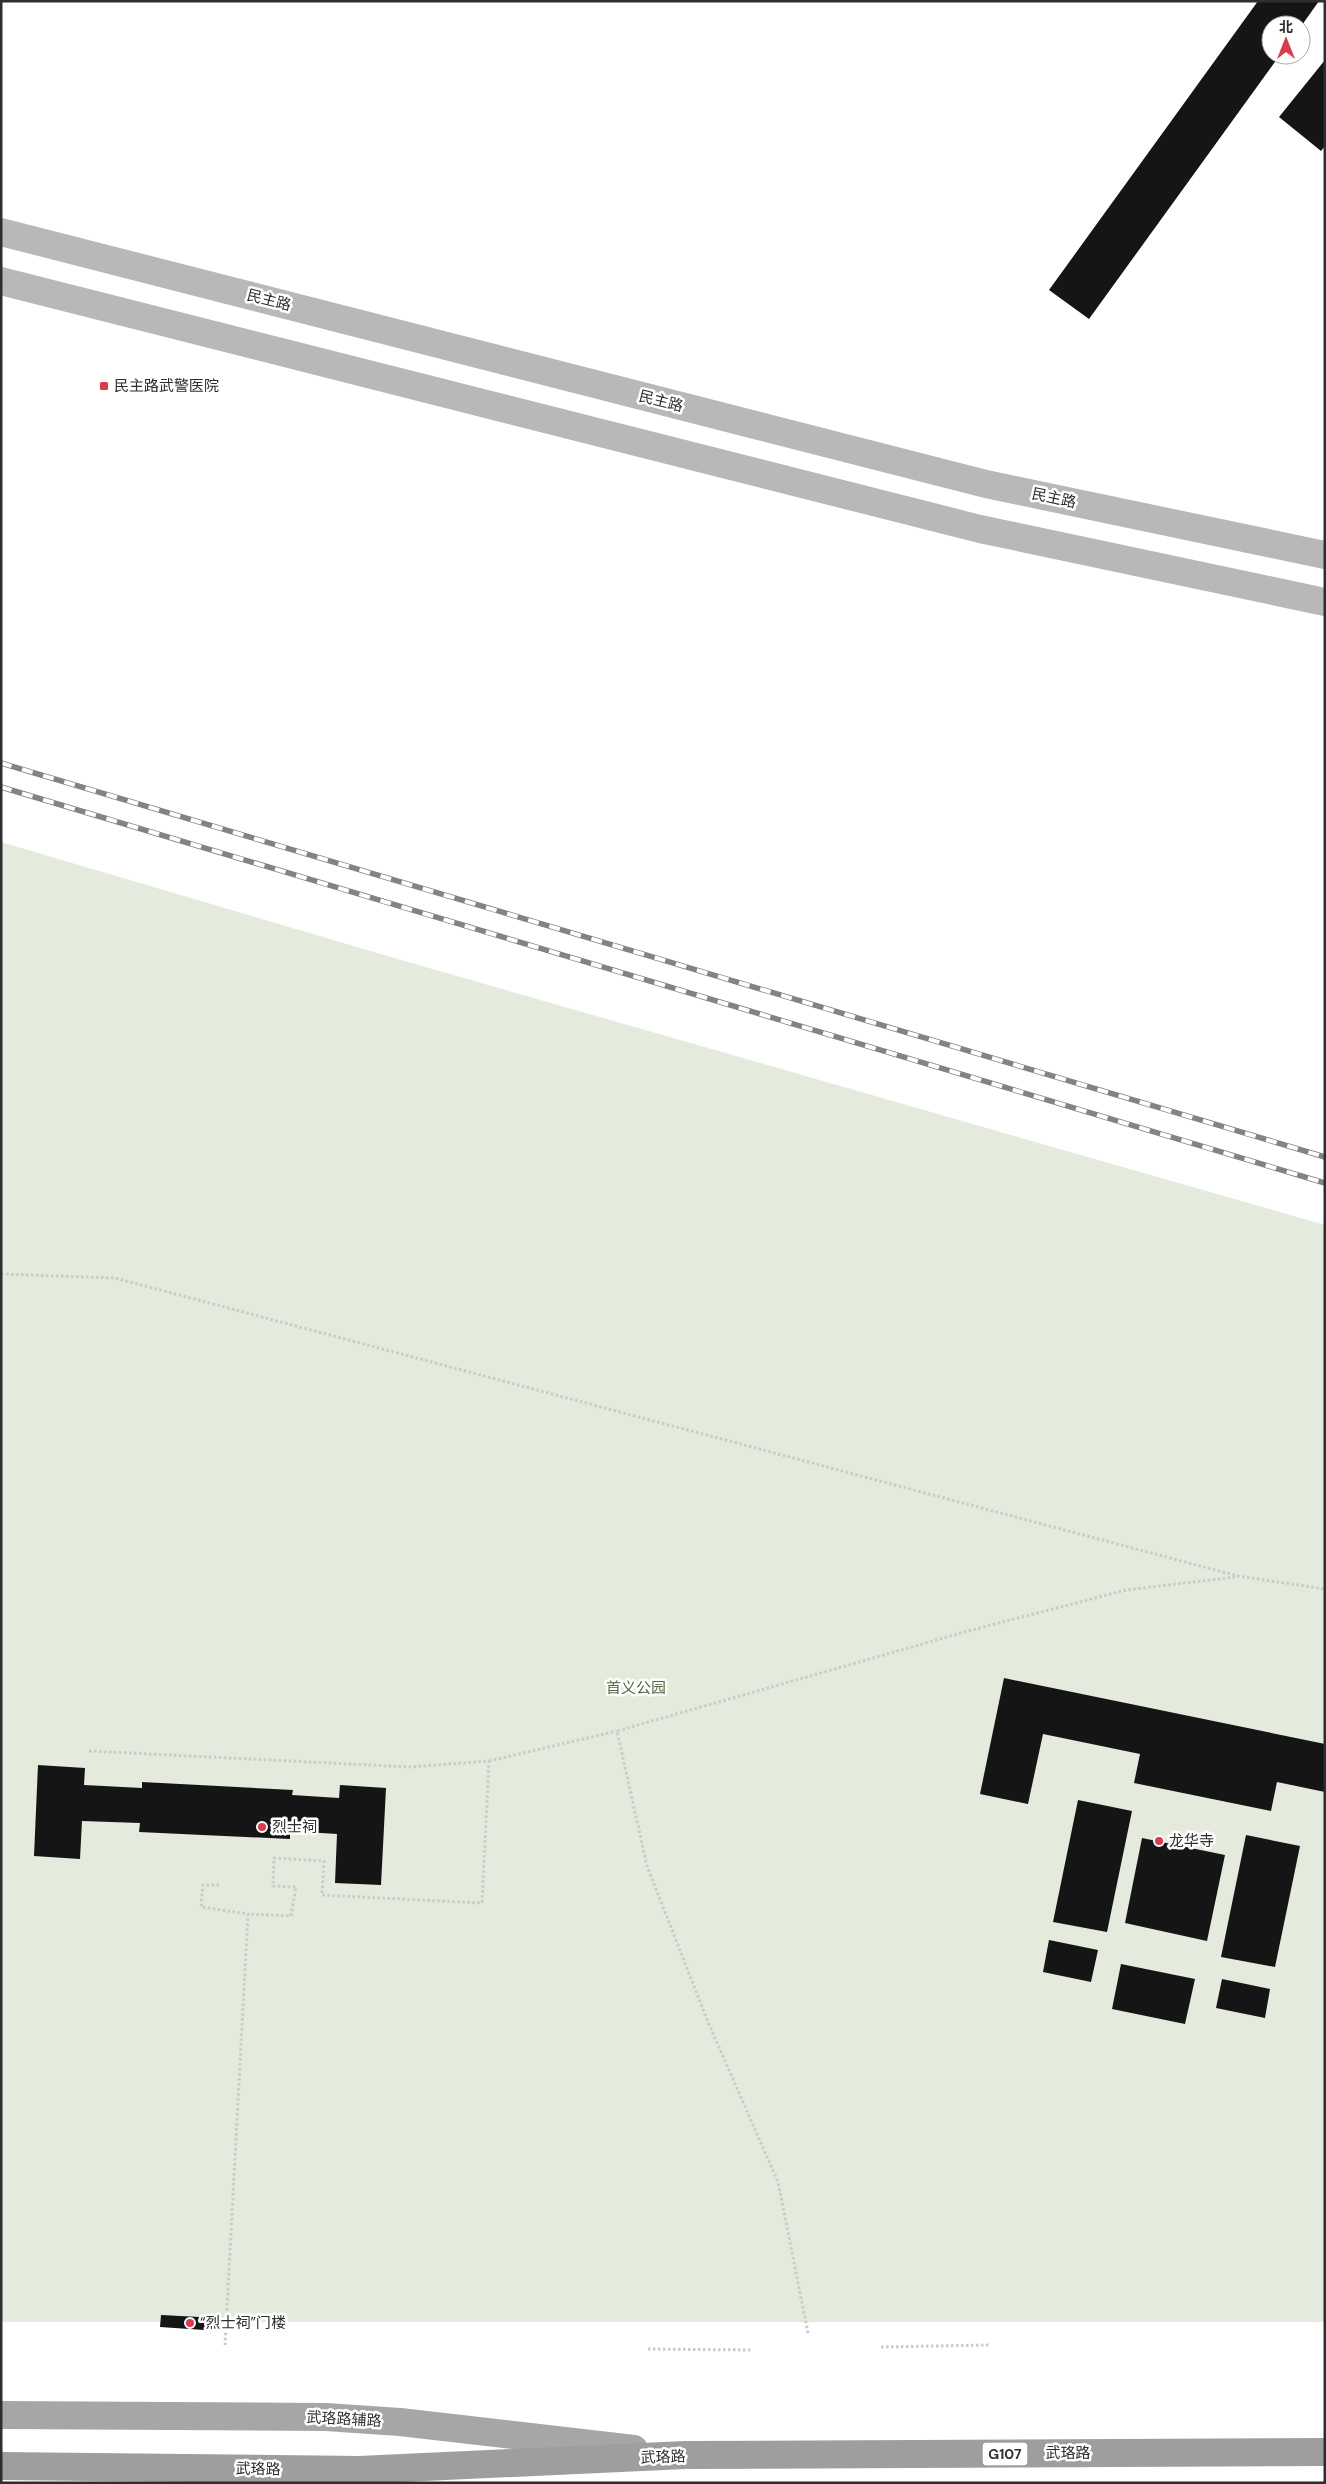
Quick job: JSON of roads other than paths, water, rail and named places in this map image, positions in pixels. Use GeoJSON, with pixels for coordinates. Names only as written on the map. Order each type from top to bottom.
{"type":"FeatureCollection","features":[{"type":"Feature","properties":{"kind":"highway","name":"武珞路"},"geometry":{"type":"LineString","coordinates":[[1,2466],[359,2470],[685,2455],[1325,2452]]}},
{"type":"Feature","properties":{"kind":"main road","name":"民主路"},"geometry":{"type":"LineString","coordinates":[[1,232],[986,484],[1325,555]]}},
{"type":"Feature","properties":{"kind":"main road"},"geometry":{"type":"LineString","coordinates":[[1,280],[980,529],[1325,602]]}},
{"type":"Feature","properties":{"kind":"main road","name":"武珞路辅路"},"geometry":{"type":"LineString","coordinates":[[1,2415],[326,2417],[400,2422],[685,2455]]}},
{"type":"Feature","properties":{"kind":"railway"},"geometry":{"type":"LineString","coordinates":[[1,763],[1325,1157]]}},
{"type":"Feature","properties":{"kind":"railway"},"geometry":{"type":"LineString","coordinates":[[1,787],[1325,1183]]}},
{"type":"Feature","properties":{"kind":"place","name":"民主路武警医院"},"geometry":{"type":"Point","coordinates":[104,386]}},
{"type":"Feature","properties":{"kind":"place","name":"烈士祠"},"geometry":{"type":"Point","coordinates":[262,1827]}},
{"type":"Feature","properties":{"kind":"place","name":"龙华寺"},"geometry":{"type":"Point","coordinates":[1159,1841]}},
{"type":"Feature","properties":{"kind":"place","name":"“烈士祠”门楼"},"geometry":{"type":"Point","coordinates":[190,2323]}},
{"type":"Feature","properties":{"kind":"park label","name":"首义公园"},"geometry":{"type":"Point","coordinates":[636,1688]}}]}
